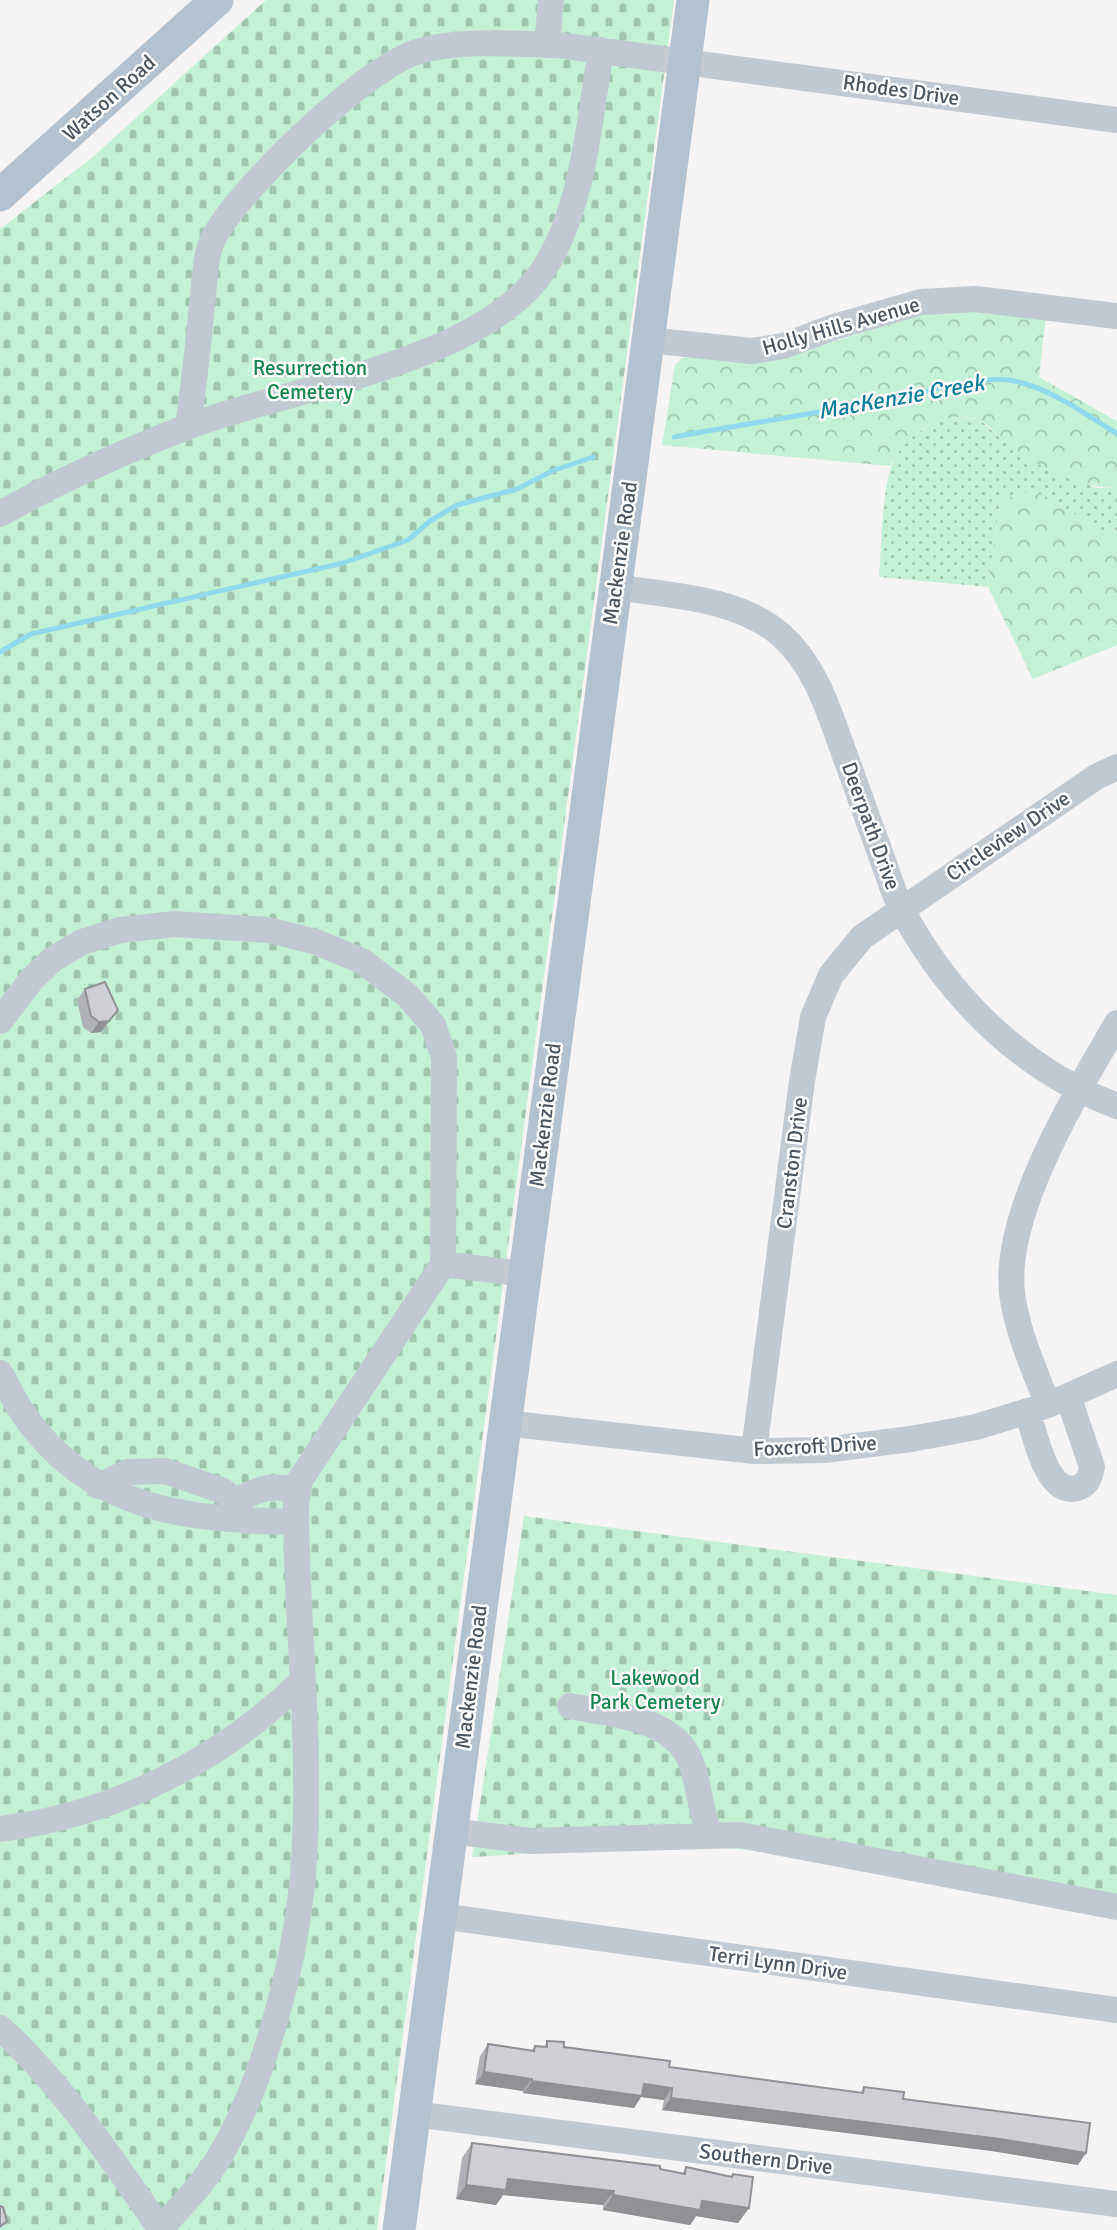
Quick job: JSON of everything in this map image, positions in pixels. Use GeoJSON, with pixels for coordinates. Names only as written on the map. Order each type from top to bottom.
{"type":"FeatureCollection","features":[{"type":"Feature","properties":{"kind":"main road","name":"Watson Road"},"geometry":{"type":"LineString","coordinates":[[0,195],[217,0]]}},
{"type":"Feature","properties":{"kind":"main road","name":"Mackenzie Road"},"geometry":{"type":"LineString","coordinates":[[400,2230],[693,0]]}},
{"type":"Feature","properties":{"kind":"street"},"geometry":{"type":"LineString","coordinates":[[547,45],[551,0]]}},
{"type":"Feature","properties":{"kind":"street","name":"Rhodes Drive"},"geometry":{"type":"LineString","coordinates":[[188,426],[206,270],[213,239],[246,192],[340,103],[401,57],[422,50],[493,44],[601,50],[1117,120]]}},
{"type":"Feature","properties":{"kind":"street"},"geometry":{"type":"LineString","coordinates":[[0,514],[50,486],[188,426],[410,357],[464,335],[513,304],[544,269],[566,221],[582,165],[601,50]]}},
{"type":"Feature","properties":{"kind":"street","name":"Holly Hills Avenue"},"geometry":{"type":"LineString","coordinates":[[648,340],[752,351],[783,346],[834,327],[921,302],[976,299],[1117,316]]}},
{"type":"Feature","properties":{"kind":"street","name":"Deerpath Drive"},"geometry":{"type":"LineString","coordinates":[[615,587],[718,604],[741,612],[779,634],[804,659],[822,694],[901,909],[945,979],[989,1026],[1046,1071],[1079,1092],[1117,1106]]}},
{"type":"Feature","properties":{"kind":"street","name":"Circleview Drive"},"geometry":{"type":"LineString","coordinates":[[901,909],[1096,777],[1117,767]]}},
{"type":"Feature","properties":{"kind":"street","name":"Cranston Drive"},"geometry":{"type":"LineString","coordinates":[[754,1451],[813,1017],[831,975],[862,937],[901,909]]}},
{"type":"Feature","properties":{"kind":"street"},"geometry":{"type":"LineString","coordinates":[[0,1021],[32,979],[53,959],[82,942],[120,930],[175,924],[269,930],[316,942],[362,961],[408,996],[433,1025],[444,1057],[443,1264],[300,1480],[298,1491],[296,1522],[305,1789],[303,1875],[287,1968],[270,2035],[239,2119],[216,2163],[160,2230],[77,2116],[20,2046],[0,2028]]}},
{"type":"Feature","properties":{"kind":"street"},"geometry":{"type":"LineString","coordinates":[[1048,1404],[1018,1319],[1012,1292],[1014,1247],[1024,1204],[1079,1092],[1117,1023]]}},
{"type":"Feature","properties":{"kind":"street"},"geometry":{"type":"LineString","coordinates":[[443,1264],[524,1275]]}},
{"type":"Feature","properties":{"kind":"street","name":"Foxcroft Drive"},"geometry":{"type":"LineString","coordinates":[[504,1423],[754,1451],[824,1450],[912,1439],[976,1427],[1048,1404],[1117,1374]]}},
{"type":"Feature","properties":{"kind":"street"},"geometry":{"type":"LineString","coordinates":[[3,1387],[57,1454],[99,1486],[136,1503],[178,1515],[240,1511],[296,1522]]}},
{"type":"Feature","properties":{"kind":"street"},"geometry":{"type":"LineString","coordinates":[[99,1486],[128,1472],[165,1471],[223,1492],[240,1511]]}},
{"type":"Feature","properties":{"kind":"street"},"geometry":{"type":"LineString","coordinates":[[240,1511],[254,1491],[278,1485],[298,1491]]}},
{"type":"Feature","properties":{"kind":"street"},"geometry":{"type":"LineString","coordinates":[[0,1829],[38,1824],[95,1810],[173,1775],[234,1739],[273,1710],[302,1682]]}},
{"type":"Feature","properties":{"kind":"street"},"geometry":{"type":"LineString","coordinates":[[570,1706],[631,1718],[657,1728],[679,1742],[690,1758],[704,1820],[710,1834]]}},
{"type":"Feature","properties":{"kind":"street"},"geometry":{"type":"LineString","coordinates":[[451,1831],[531,1841],[710,1834],[766,1838],[967,1880],[1117,1907]]}},
{"type":"Feature","properties":{"kind":"street","name":"Terri Lynn Drive"},"geometry":{"type":"LineString","coordinates":[[440,1916],[1117,2010]]}},
{"type":"Feature","properties":{"kind":"street","name":"Southern Drive"},"geometry":{"type":"LineString","coordinates":[[414,2114],[1117,2204]]}},
{"type":"Feature","properties":{"kind":"green space","name":"Resurrection Cemetery"},"geometry":{"type":"Polygon","coordinates":[[[266,0],[674,0],[377,2230],[0,2230],[0,229],[94,156],[266,0]]]}},
{"type":"Feature","properties":{"kind":"green space"},"geometry":{"type":"Polygon","coordinates":[[[959,310],[1046,316],[1039,377],[1117,421],[1117,488],[1074,480],[1047,469],[1009,446],[981,421],[963,417],[938,421],[926,427],[906,444],[890,466],[662,445],[675,365],[682,358],[798,353],[917,315],[959,310]]]}},
{"type":"Feature","properties":{"kind":"green space"},"geometry":{"type":"Polygon","coordinates":[[[944,416],[979,419],[1008,445],[1096,488],[1117,488],[1117,529],[1103,531],[1035,491],[1000,500],[988,587],[879,577],[886,491],[894,460],[910,439],[944,416]]]}},
{"type":"Feature","properties":{"kind":"green space"},"geometry":{"type":"Polygon","coordinates":[[[1035,490],[1103,531],[1117,529],[1117,645],[1033,679],[988,587],[1000,500],[1035,490]]]}},
{"type":"Feature","properties":{"kind":"green space","name":"Lakewood Park Cemetery"},"geometry":{"type":"Polygon","coordinates":[[[524,1516],[1117,1595],[1117,1917],[774,1853],[691,1844],[472,1857],[524,1516]]]}},
{"type":"Feature","properties":{"kind":"building"},"geometry":{"type":"Polygon","coordinates":[[[105,982],[118,1010],[109,1021],[99,1022],[91,1016],[85,989],[105,982]]]}},
{"type":"Feature","properties":{"kind":"building"},"geometry":{"type":"Polygon","coordinates":[[[547,2041],[564,2042],[564,2047],[670,2061],[669,2067],[863,2093],[864,2087],[904,2092],[903,2099],[1090,2123],[1086,2153],[1000,2139],[671,2098],[672,2088],[644,2084],[642,2096],[484,2072],[488,2044],[534,2051],[535,2046],[547,2047],[547,2041]]]}},
{"type":"Feature","properties":{"kind":"building"},"geometry":{"type":"Polygon","coordinates":[[[472,2143],[660,2166],[660,2169],[685,2174],[686,2167],[732,2177],[733,2174],[753,2177],[749,2208],[702,2201],[700,2210],[613,2195],[614,2191],[508,2179],[506,2190],[466,2185],[472,2143]]]}},
{"type":"Feature","properties":{"kind":"building"},"geometry":{"type":"Polygon","coordinates":[[[0,2206],[3,2207],[7,2221],[0,2227],[0,2206]]]}},
{"type":"Feature","properties":{"kind":"waterway","name":"MacKenzie Creek"},"geometry":{"type":"LineString","coordinates":[[674,437],[901,397],[962,383],[995,380],[1023,383],[1048,393],[1117,434]]}},
{"type":"Feature","properties":{"kind":"waterway"},"geometry":{"type":"LineString","coordinates":[[0,652],[31,634],[343,563],[408,540],[430,521],[457,505],[517,489],[552,471],[593,457]]}}]}
